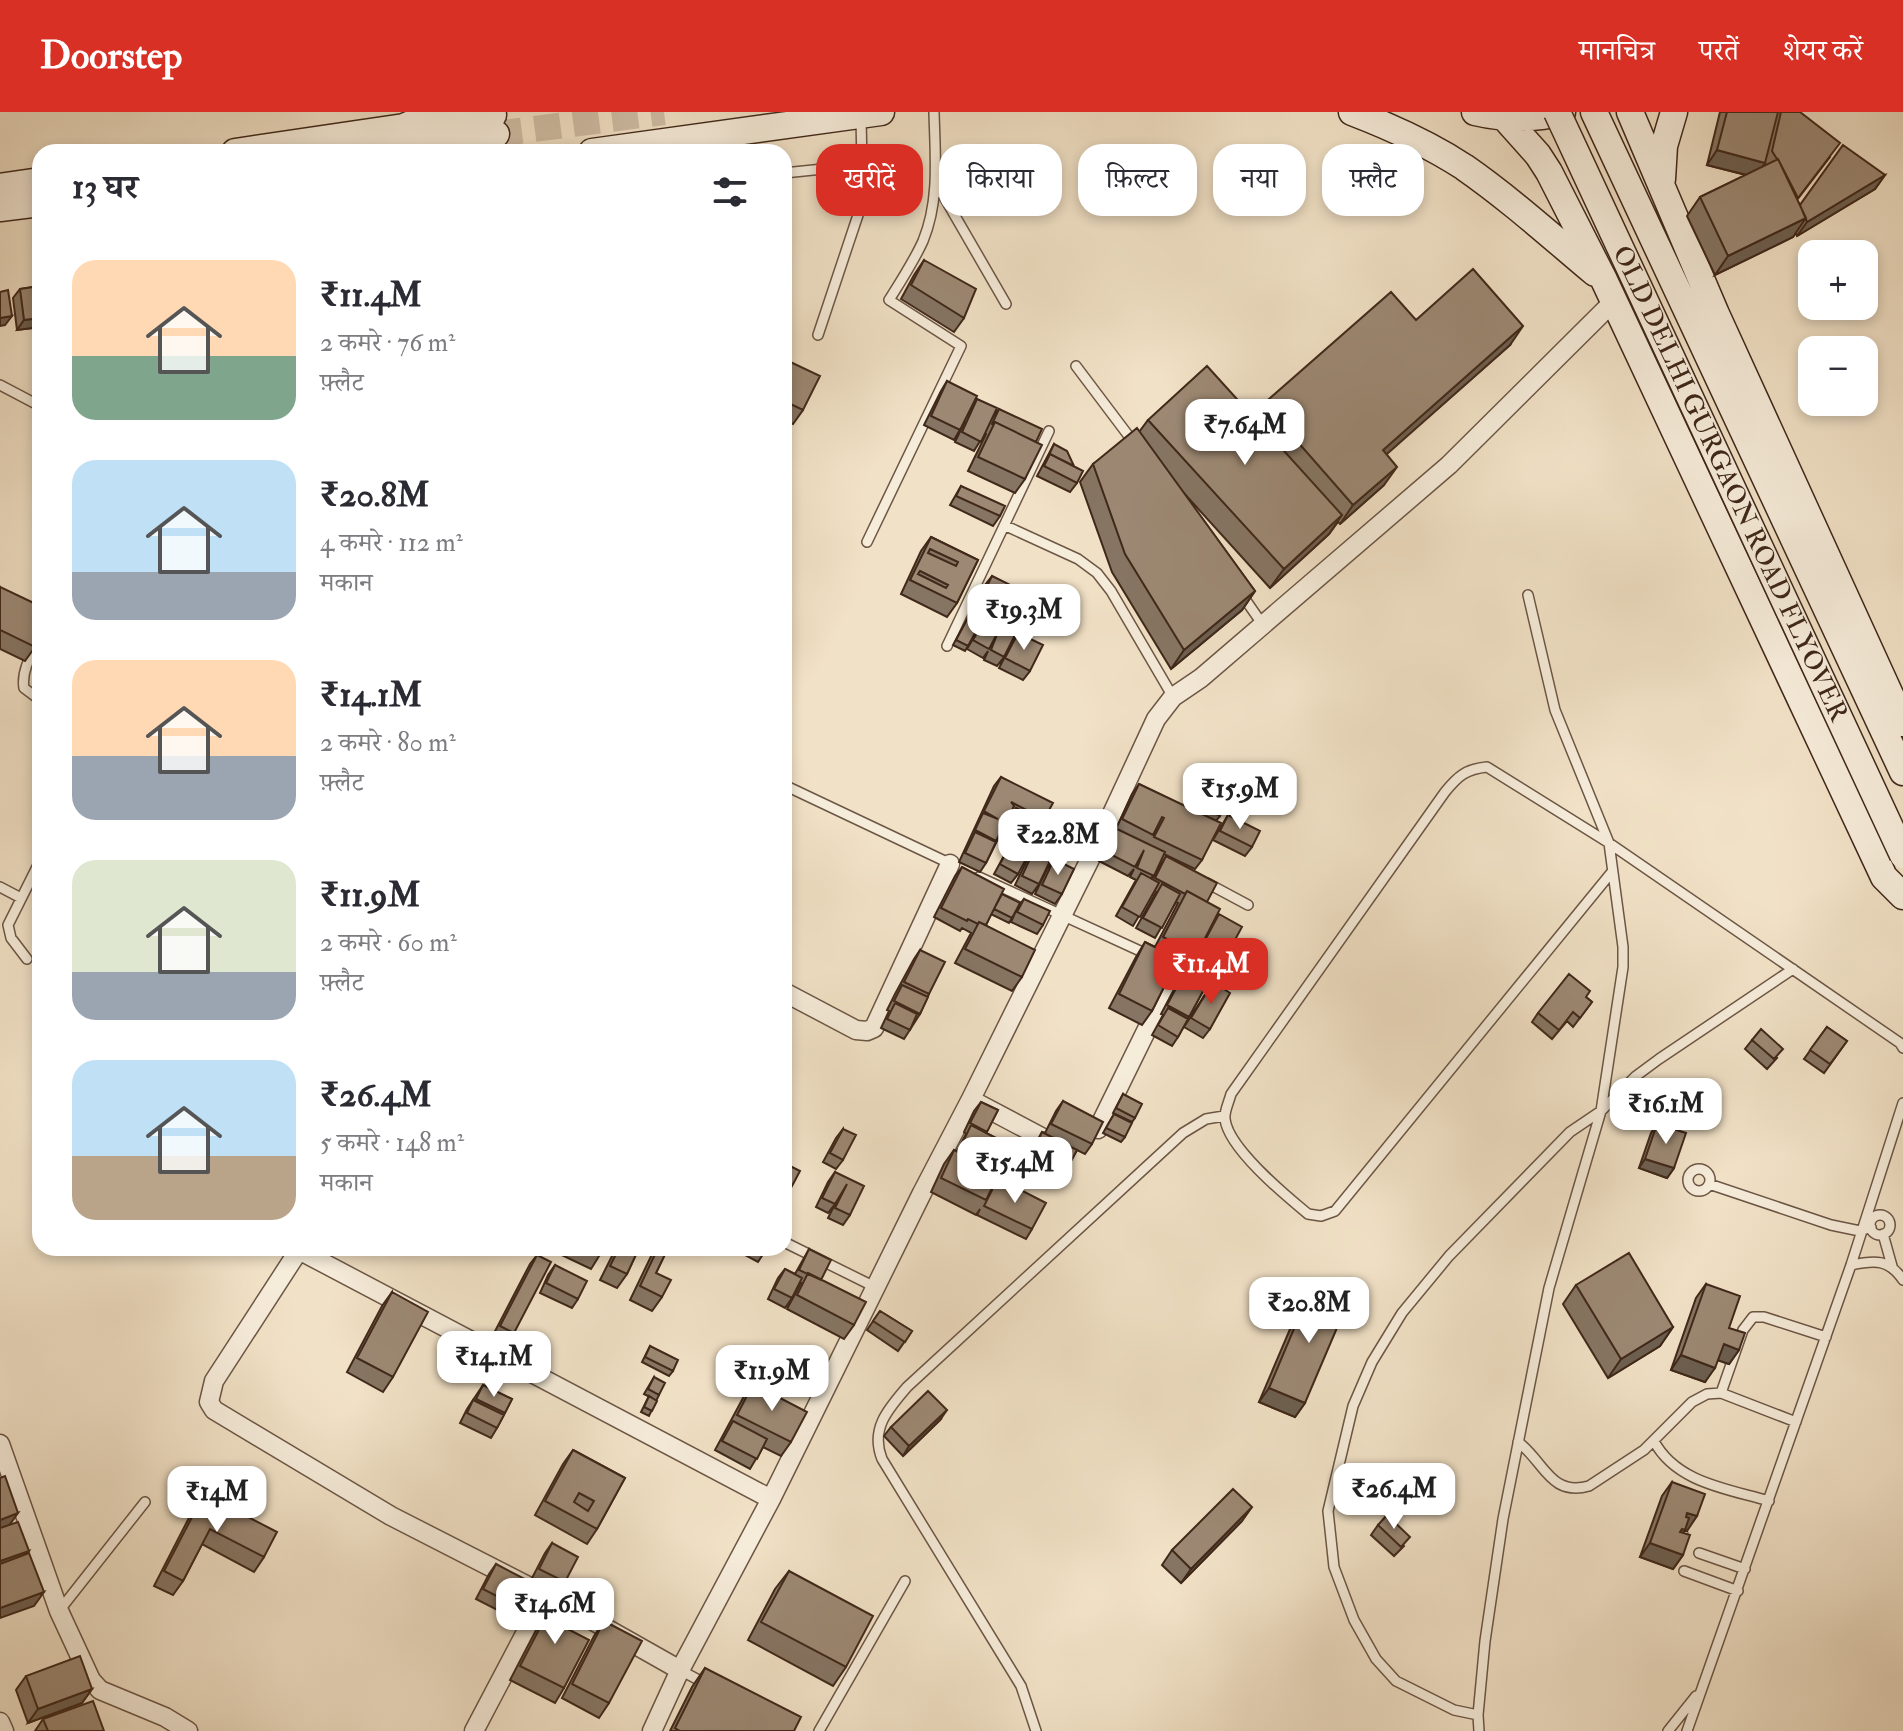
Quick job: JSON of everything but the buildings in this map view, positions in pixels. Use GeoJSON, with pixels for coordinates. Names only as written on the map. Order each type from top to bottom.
{"type":"FeatureCollection","features":[{"type":"Feature","properties":{"kind":"main road"},"geometry":{"type":"LineString","coordinates":[[406,144],[438,112]]}},
{"type":"Feature","properties":{"kind":"main road"},"geometry":{"type":"LineString","coordinates":[[1352,112],[1392,127],[1461,166],[1500,193],[1609,291]]}},
{"type":"Feature","properties":{"kind":"main road"},"geometry":{"type":"LineString","coordinates":[[1475,112],[1506,119],[1543,117],[1560,112]]}},
{"type":"Feature","properties":{"kind":"main road","name":"OLD DELHI GURGAON ROAD FLYOVER"},"geometry":{"type":"LineString","coordinates":[[1560,112],[1903,855]]}},
{"type":"Feature","properties":{"kind":"main road","name":"OLD DELHI GURGAON ROAD FLYOVER"},"geometry":{"type":"LineString","coordinates":[[1594,112],[1903,772]]}},
{"type":"Feature","properties":{"kind":"main road"},"geometry":{"type":"LineString","coordinates":[[1630,112],[1716,314],[1903,723]]}},
{"type":"Feature","properties":{"kind":"main road"},"geometry":{"type":"LineString","coordinates":[[1662,188],[1664,146],[1674,112]]}},
{"type":"Feature","properties":{"kind":"main road"},"geometry":{"type":"LineString","coordinates":[[649,144],[871,113]]}},
{"type":"Feature","properties":{"kind":"main road"},"geometry":{"type":"LineString","coordinates":[[1506,119],[1549,172],[1609,291],[1884,877],[1903,896]]}},
{"type":"Feature","properties":{"kind":"main road"},"geometry":{"type":"LineString","coordinates":[[409,144],[494,125]]}},
{"type":"Feature","properties":{"kind":"main road"},"geometry":{"type":"LineString","coordinates":[[0,187],[32,182]]}},
{"type":"Feature","properties":{"kind":"main road"},"geometry":{"type":"LineString","coordinates":[[0,208],[32,204]]}},
{"type":"Feature","properties":{"kind":"street"},"geometry":{"type":"LineString","coordinates":[[652,1731],[875,1287],[948,1160],[971,1099],[1062,914],[1111,834],[1156,719],[1173,697],[1201,678],[1449,465],[1609,291]]}},
{"type":"Feature","properties":{"kind":"street"},"geometry":{"type":"LineString","coordinates":[[792,996],[856,1030],[874,1028],[950,864]]}},
{"type":"Feature","properties":{"kind":"street"},"geometry":{"type":"LineString","coordinates":[[1098,1129],[1183,971]]}},
{"type":"Feature","properties":{"kind":"street"},"geometry":{"type":"LineString","coordinates":[[971,1099],[1075,1154]]}},
{"type":"Feature","properties":{"kind":"street"},"geometry":{"type":"LineString","coordinates":[[293,1256],[214,1381],[209,1402],[214,1410],[391,1516],[680,1670]]}},
{"type":"Feature","properties":{"kind":"street"},"geometry":{"type":"LineString","coordinates":[[310,1256],[771,1499]]}},
{"type":"Feature","properties":{"kind":"street"},"geometry":{"type":"LineString","coordinates":[[0,1444],[59,1611],[91,1680],[100,1690],[165,1717],[188,1731]]}},
{"type":"Feature","properties":{"kind":"street"},"geometry":{"type":"LineString","coordinates":[[474,1731],[545,1596]]}},
{"type":"Feature","properties":{"kind":"street"},"geometry":{"type":"LineString","coordinates":[[0,1722],[4,1731]]}},
{"type":"Feature","properties":{"kind":"lane"},"geometry":{"type":"LineString","coordinates":[[867,542],[961,346],[889,300],[923,241],[931,215],[936,183],[934,112]]}},
{"type":"Feature","properties":{"kind":"lane"},"geometry":{"type":"LineString","coordinates":[[866,144],[871,113]]}},
{"type":"Feature","properties":{"kind":"lane"},"geometry":{"type":"LineString","coordinates":[[792,172],[816,170]]}},
{"type":"Feature","properties":{"kind":"lane"},"geometry":{"type":"LineString","coordinates":[[936,183],[1006,304]]}},
{"type":"Feature","properties":{"kind":"lane"},"geometry":{"type":"LineString","coordinates":[[818,335],[858,216]]}},
{"type":"Feature","properties":{"kind":"lane"},"geometry":{"type":"LineString","coordinates":[[1076,366],[1138,449]]}},
{"type":"Feature","properties":{"kind":"lane"},"geometry":{"type":"LineString","coordinates":[[0,385],[32,402]]}},
{"type":"Feature","properties":{"kind":"lane"},"geometry":{"type":"LineString","coordinates":[[947,646],[1049,431]]}},
{"type":"Feature","properties":{"kind":"lane"},"geometry":{"type":"LineString","coordinates":[[1006,526],[1078,559],[1097,573],[1111,591],[1173,697]]}},
{"type":"Feature","properties":{"kind":"lane"},"geometry":{"type":"LineString","coordinates":[[1237,587],[1263,625]]}},
{"type":"Feature","properties":{"kind":"lane"},"geometry":{"type":"LineString","coordinates":[[1479,1731],[1487,1625],[1503,1519],[1549,1288],[1601,1111],[1623,967],[1609,843],[1555,710],[1528,595]]}},
{"type":"Feature","properties":{"kind":"lane"},"geometry":{"type":"LineString","coordinates":[[32,654],[22,680],[24,688],[32,694]]}},
{"type":"Feature","properties":{"kind":"lane"},"geometry":{"type":"LineString","coordinates":[[1611,873],[1335,1211],[1321,1216],[1308,1214],[1238,1147],[1228,1133],[1224,1116],[1231,1094],[1459,774],[1472,768],[1487,767],[1609,843],[1903,1048]]}},
{"type":"Feature","properties":{"kind":"lane"},"geometry":{"type":"LineString","coordinates":[[792,789],[1183,971]]}},
{"type":"Feature","properties":{"kind":"lane"},"geometry":{"type":"LineString","coordinates":[[27,959],[8,931],[11,916],[32,877]]}},
{"type":"Feature","properties":{"kind":"lane"},"geometry":{"type":"LineString","coordinates":[[1196,878],[1248,905]]}},
{"type":"Feature","properties":{"kind":"lane"},"geometry":{"type":"LineString","coordinates":[[0,887],[21,898]]}},
{"type":"Feature","properties":{"kind":"lane"},"geometry":{"type":"LineString","coordinates":[[1478,1715],[1454,1710],[1396,1681],[1376,1659],[1354,1620],[1334,1567],[1328,1511],[1353,1406],[1372,1362],[1402,1313],[1449,1256],[1570,1132],[1601,1111],[1636,1076],[1659,1059],[1793,969]]}},
{"type":"Feature","properties":{"kind":"lane"},"geometry":{"type":"LineString","coordinates":[[1687,1731],[1851,1265],[1903,1103]]}},
{"type":"Feature","properties":{"kind":"lane"},"geometry":{"type":"LineString","coordinates":[[1036,1731],[1021,1686],[882,1459],[878,1448],[879,1427],[883,1417],[907,1387],[1183,1133],[1206,1119],[1224,1116]]}},
{"type":"Feature","properties":{"kind":"lane"},"geometry":{"type":"LineString","coordinates":[[1709,1184],[1831,1225],[1860,1231],[1871,1227]]}},
{"type":"Feature","properties":{"kind":"lane"},"geometry":{"type":"LineString","coordinates":[[1871,1227],[1873,1218],[1878,1215],[1890,1222]]}},
{"type":"Feature","properties":{"kind":"lane"},"geometry":{"type":"LineString","coordinates":[[1890,1222],[1903,1217]]}},
{"type":"Feature","properties":{"kind":"lane"},"geometry":{"type":"LineString","coordinates":[[1871,1227],[1877,1234],[1883,1234],[1890,1222]]}},
{"type":"Feature","properties":{"kind":"lane"},"geometry":{"type":"LineString","coordinates":[[1883,1234],[1892,1266],[1903,1280]]}},
{"type":"Feature","properties":{"kind":"lane"},"geometry":{"type":"LineString","coordinates":[[792,1246],[875,1287]]}},
{"type":"Feature","properties":{"kind":"lane"},"geometry":{"type":"LineString","coordinates":[[1851,1265],[1873,1260],[1892,1266]]}},
{"type":"Feature","properties":{"kind":"lane"},"geometry":{"type":"LineString","coordinates":[[1721,1393],[1743,1330],[1753,1317],[1764,1317],[1826,1337]]}},
{"type":"Feature","properties":{"kind":"lane"},"geometry":{"type":"LineString","coordinates":[[1518,1442],[1558,1484],[1571,1489],[1589,1486],[1654,1441],[1692,1402],[1707,1394],[1721,1393],[1796,1422]]}},
{"type":"Feature","properties":{"kind":"lane"},"geometry":{"type":"LineString","coordinates":[[1654,1441],[1667,1459],[1689,1474],[1714,1486],[1769,1501]]}},
{"type":"Feature","properties":{"kind":"lane"},"geometry":{"type":"LineString","coordinates":[[59,1611],[145,1502]]}},
{"type":"Feature","properties":{"kind":"lane"},"geometry":{"type":"LineString","coordinates":[[1699,1553],[1745,1569]]}},
{"type":"Feature","properties":{"kind":"lane"},"geometry":{"type":"LineString","coordinates":[[1684,1571],[1738,1591]]}},
{"type":"Feature","properties":{"kind":"lane"},"geometry":{"type":"LineString","coordinates":[[819,1731],[905,1581]]}},
{"type":"Feature","properties":{"kind":"lane"},"geometry":{"type":"LineString","coordinates":[[680,1670],[719,1690]]}},
{"type":"Feature","properties":{"kind":"lane"},"geometry":{"type":"LineString","coordinates":[[1668,1731],[1702,1689]]}},
{"type":"Feature","properties":{"kind":"tunnel"},"geometry":{"type":"LineString","coordinates":[[496,134],[664,112]]}}]}
